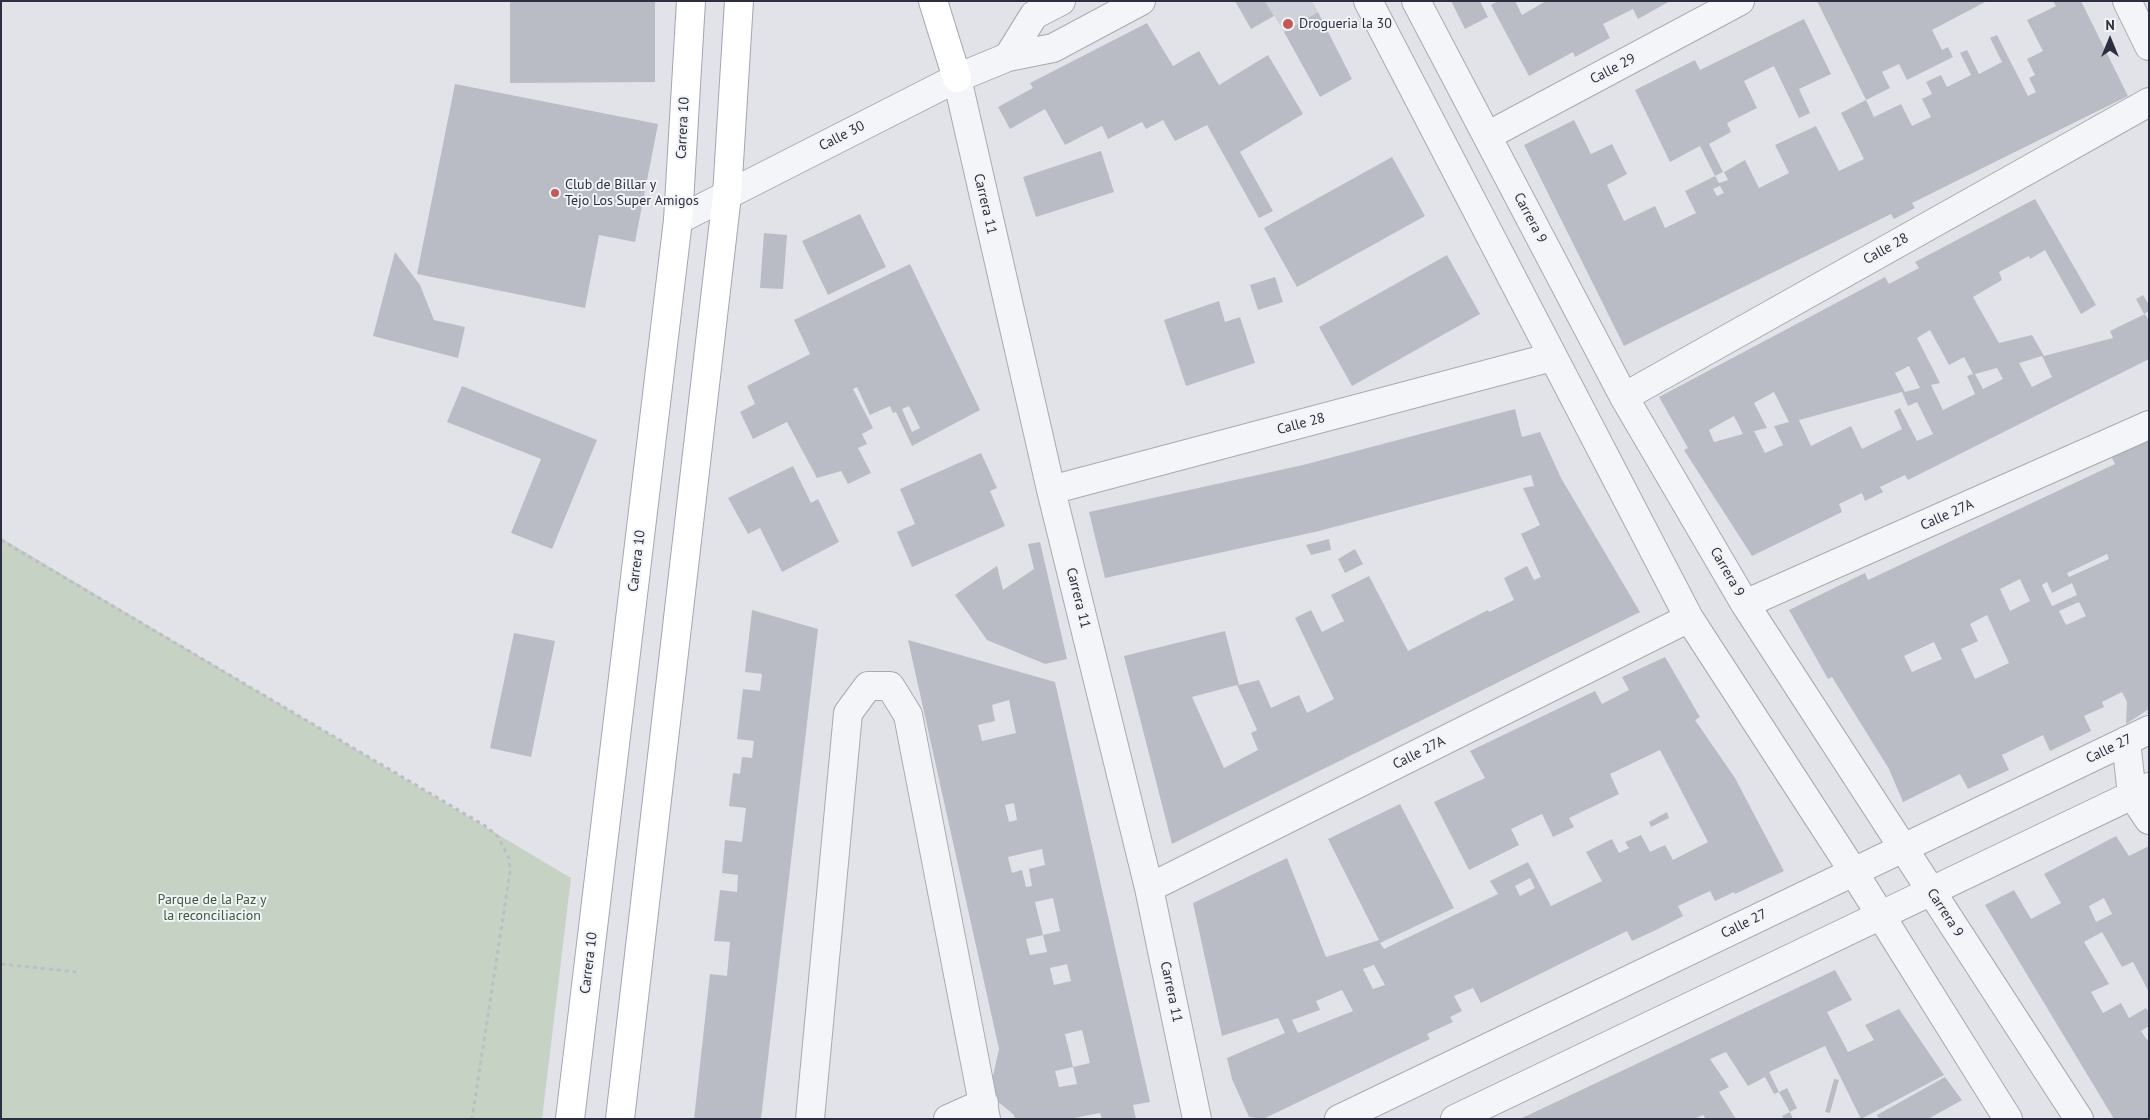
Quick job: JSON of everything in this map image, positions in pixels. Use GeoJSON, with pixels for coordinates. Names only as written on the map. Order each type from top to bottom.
{"type":"FeatureCollection","features":[{"type":"Feature","properties":{"kind":"main road","name":"Carrera 10"},"geometry":{"type":"LineString","coordinates":[[570,1119],[678,220],[691,1]]}},
{"type":"Feature","properties":{"kind":"main road"},"geometry":{"type":"LineString","coordinates":[[620,1119],[727,195],[739,1]]}},
{"type":"Feature","properties":{"kind":"main road"},"geometry":{"type":"LineString","coordinates":[[933,1],[957,78]]}},
{"type":"Feature","properties":{"kind":"street"},"geometry":{"type":"LineString","coordinates":[[1008,57],[1019,1]]}},
{"type":"Feature","properties":{"kind":"street"},"geometry":{"type":"LineString","coordinates":[[1008,57],[1034,16],[1061,1]]}},
{"type":"Feature","properties":{"kind":"street","name":"Calle 30"},"geometry":{"type":"LineString","coordinates":[[678,220],[957,78],[1008,57],[1053,48],[1141,1]]}},
{"type":"Feature","properties":{"kind":"street"},"geometry":{"type":"LineString","coordinates":[[1368,1],[1689,618],[1853,872],[2008,1119]]}},
{"type":"Feature","properties":{"kind":"street","name":"Carrera 9"},"geometry":{"type":"LineString","coordinates":[[1416,1],[1624,397],[1746,604],[2078,1119]]}},
{"type":"Feature","properties":{"kind":"street","name":"Calle 29"},"geometry":{"type":"LineString","coordinates":[[1487,136],[1740,1]]}},
{"type":"Feature","properties":{"kind":"street"},"geometry":{"type":"LineString","coordinates":[[2127,1],[2149,46]]}},
{"type":"Feature","properties":{"kind":"street","name":"Carrera 11"},"geometry":{"type":"LineString","coordinates":[[957,78],[1051,490],[1148,888],[1197,1119]]}},
{"type":"Feature","properties":{"kind":"street","name":"Calle 28"},"geometry":{"type":"LineString","coordinates":[[1624,397],[2149,102]]}},
{"type":"Feature","properties":{"kind":"street","name":"Calle 28"},"geometry":{"type":"LineString","coordinates":[[1051,490],[1552,357]]}},
{"type":"Feature","properties":{"kind":"street","name":"Calle 27A"},"geometry":{"type":"LineString","coordinates":[[1746,604],[2149,425]]}},
{"type":"Feature","properties":{"kind":"street","name":"Calle 27A"},"geometry":{"type":"LineString","coordinates":[[1148,888],[1689,618]]}},
{"type":"Feature","properties":{"kind":"street"},"geometry":{"type":"LineString","coordinates":[[810,1119],[848,713],[868,686],[890,686],[908,715],[985,1111],[948,1119]]}},
{"type":"Feature","properties":{"kind":"street"},"geometry":{"type":"LineString","coordinates":[[2137,735],[2140,791],[2149,820]]}},
{"type":"Feature","properties":{"kind":"street","name":"Calle 27"},"geometry":{"type":"LineString","coordinates":[[1339,1119],[2137,735]]}},
{"type":"Feature","properties":{"kind":"street"},"geometry":{"type":"LineString","coordinates":[[1455,1119],[2140,791]]}},
{"type":"Feature","properties":{"kind":"path"},"geometry":{"type":"LineString","coordinates":[[1,540],[487,827],[498,837],[509,858],[510,872],[472,1119]]}},
{"type":"Feature","properties":{"kind":"path"},"geometry":{"type":"LineString","coordinates":[[1,964],[76,972]]}},
{"type":"Feature","properties":{"kind":"shaded area","name":"Drogueria la 30"},"geometry":{"type":"Polygon","coordinates":[[[1265,1],[1312,1],[1318,12],[1284,32],[1265,1]]]}},
{"type":"Feature","properties":{"kind":"green space","name":"Parque de la Paz y la reconciliacion"},"geometry":{"type":"Polygon","coordinates":[[[1,538],[571,878],[542,1119],[1,1119],[1,538]]]}},
{"type":"Feature","properties":{"kind":"building"},"geometry":{"type":"Polygon","coordinates":[[[510,1],[655,1],[655,82],[510,83],[510,1]]]}},
{"type":"Feature","properties":{"kind":"building"},"geometry":{"type":"Polygon","coordinates":[[[1235,1],[1265,1],[1274,16],[1251,29],[1235,1]]]}},
{"type":"Feature","properties":{"kind":"building"},"geometry":{"type":"Polygon","coordinates":[[[1451,1],[1480,1],[1488,17],[1465,29],[1451,1]]]}},
{"type":"Feature","properties":{"kind":"building"},"geometry":{"type":"Polygon","coordinates":[[[1498,1],[1515,1],[1522,15],[1546,1],[1670,1],[1638,19],[1633,9],[1603,24],[1610,38],[1575,57],[1573,52],[1529,76],[1491,5],[1498,1]]]}},
{"type":"Feature","properties":{"kind":"building"},"geometry":{"type":"Polygon","coordinates":[[[1817,1],[1987,1],[1932,30],[1942,50],[1948,47],[1953,57],[1907,80],[1899,64],[1882,72],[1890,88],[1866,100],[1817,1]]]}},
{"type":"Feature","properties":{"kind":"building"},"geometry":{"type":"Polygon","coordinates":[[[2053,1],[2081,1],[2128,96],[1912,203],[1915,208],[1894,219],[1891,214],[1624,346],[1524,145],[1574,120],[1591,154],[1612,144],[1627,174],[1607,185],[1624,221],[1655,206],[1665,228],[1696,213],[1685,191],[1715,176],[1719,183],[1728,180],[1724,172],[1745,160],[1759,188],[1789,173],[1775,145],[1816,126],[1839,171],[1864,159],[1841,113],[1866,100],[1874,117],[1901,104],[1912,126],[1931,117],[1922,99],[1932,94],[1926,82],[1941,75],[1947,87],[1971,75],[1960,53],[1967,50],[1979,74],[2002,62],[1990,38],[1997,35],[2028,96],[2036,92],[2029,78],[2035,75],[2027,59],[2043,51],[2027,20],[2056,6],[2053,1]],[[1720,186],[1713,189],[1717,196],[1724,193],[1720,186]]]}},
{"type":"Feature","properties":{"kind":"building"},"geometry":{"type":"Polygon","coordinates":[[[1318,12],[1352,79],[1320,97],[1284,32],[1318,12]]]}},
{"type":"Feature","properties":{"kind":"building"},"geometry":{"type":"Polygon","coordinates":[[[1804,19],[1831,74],[1799,89],[1810,113],[1799,118],[1774,66],[1744,81],[1757,108],[1727,123],[1731,132],[1709,144],[1723,172],[1715,176],[1700,146],[1670,162],[1635,90],[1695,60],[1700,70],[1804,19]]]}},
{"type":"Feature","properties":{"kind":"building"},"geometry":{"type":"Polygon","coordinates":[[[1147,23],[1173,66],[1199,51],[1219,85],[1268,55],[1303,114],[1240,152],[1273,211],[1259,218],[1207,125],[1175,141],[1163,120],[1146,129],[1142,122],[1108,139],[1102,126],[1065,145],[1045,109],[1010,129],[998,107],[1033,88],[1030,83],[1147,23]]]}},
{"type":"Feature","properties":{"kind":"building"},"geometry":{"type":"Polygon","coordinates":[[[455,84],[658,124],[635,242],[599,235],[585,308],[417,274],[455,84]]]}},
{"type":"Feature","properties":{"kind":"building"},"geometry":{"type":"Polygon","coordinates":[[[1101,151],[1114,192],[1036,217],[1023,177],[1101,151]]]}},
{"type":"Feature","properties":{"kind":"building"},"geometry":{"type":"Polygon","coordinates":[[[1392,157],[1425,216],[1297,287],[1264,228],[1392,157]]]}},
{"type":"Feature","properties":{"kind":"building"},"geometry":{"type":"Polygon","coordinates":[[[2035,199],[2096,305],[2081,314],[2045,250],[2030,259],[2029,256],[1999,272],[2002,280],[1973,297],[1999,343],[2032,335],[2044,356],[2113,338],[2110,331],[2145,314],[2149,321],[2149,359],[1908,480],[1905,475],[1880,487],[1883,492],[1865,501],[1862,493],[1839,504],[1842,512],[1752,556],[1684,450],[1688,448],[1659,397],[1885,277],[1889,284],[1919,268],[1915,262],[2035,199]],[[1930,330],[1917,338],[1940,383],[1931,385],[1943,410],[1975,394],[1967,376],[1973,374],[1964,357],[1949,365],[1930,330]],[[2042,356],[2019,363],[2032,387],[2052,377],[2042,356]],[[1909,366],[1895,373],[1905,392],[1920,388],[1909,366]],[[1997,368],[1975,374],[1983,389],[2003,379],[1997,368]],[[1774,392],[1754,403],[1767,428],[1754,431],[1765,453],[1783,445],[1774,426],[1789,422],[1774,392]],[[1902,392],[1799,420],[1811,446],[1851,426],[1862,449],[1902,429],[1894,411],[1900,408],[1917,441],[1933,434],[1917,402],[1908,406],[1902,392]],[[1734,416],[1709,430],[1714,442],[1743,434],[1734,416]]]}},
{"type":"Feature","properties":{"kind":"building"},"geometry":{"type":"Polygon","coordinates":[[[860,214],[886,267],[828,295],[802,241],[860,214]]]}},
{"type":"Feature","properties":{"kind":"building"},"geometry":{"type":"Polygon","coordinates":[[[764,233],[787,235],[783,289],[760,288],[764,233]]]}},
{"type":"Feature","properties":{"kind":"building"},"geometry":{"type":"Polygon","coordinates":[[[395,252],[420,285],[434,320],[465,327],[458,358],[373,336],[395,252]]]}},
{"type":"Feature","properties":{"kind":"building"},"geometry":{"type":"Polygon","coordinates":[[[1447,255],[1480,314],[1352,386],[1319,327],[1447,255]]]}},
{"type":"Feature","properties":{"kind":"building"},"geometry":{"type":"Polygon","coordinates":[[[910,264],[980,410],[912,446],[896,412],[893,413],[890,406],[870,415],[857,387],[853,389],[873,428],[862,434],[867,444],[858,448],[871,473],[848,484],[841,471],[817,478],[787,422],[753,439],[740,412],[755,404],[747,386],[810,354],[794,320],[910,264]],[[909,406],[902,409],[912,432],[920,428],[909,406]]]}},
{"type":"Feature","properties":{"kind":"building"},"geometry":{"type":"Polygon","coordinates":[[[1275,277],[1283,302],[1258,310],[1250,285],[1275,277]]]}},
{"type":"Feature","properties":{"kind":"building"},"geometry":{"type":"Polygon","coordinates":[[[2143,295],[2149,305],[2149,311],[2144,314],[2136,299],[2143,295]]]}},
{"type":"Feature","properties":{"kind":"building"},"geometry":{"type":"Polygon","coordinates":[[[1219,301],[1225,322],[1240,317],[1255,363],[1186,386],[1164,320],[1219,301]]]}},
{"type":"Feature","properties":{"kind":"building"},"geometry":{"type":"Polygon","coordinates":[[[462,386],[597,440],[552,549],[511,533],[541,459],[447,422],[462,386]]]}},
{"type":"Feature","properties":{"kind":"building"},"geometry":{"type":"Polygon","coordinates":[[[1515,409],[1522,437],[1540,432],[1561,478],[1640,612],[1172,844],[1124,656],[1225,631],[1239,685],[1259,680],[1271,708],[1299,695],[1307,713],[1334,699],[1295,618],[1311,610],[1322,632],[1344,621],[1331,595],[1369,576],[1408,651],[1488,610],[1489,612],[1514,600],[1504,578],[1527,566],[1534,580],[1541,577],[1521,534],[1540,525],[1523,488],[1534,486],[1531,475],[1319,531],[1105,578],[1089,512],[1303,465],[1515,409]],[[1237,685],[1192,697],[1224,768],[1258,750],[1251,733],[1257,730],[1237,685]]]}},
{"type":"Feature","properties":{"kind":"building"},"geometry":{"type":"Polygon","coordinates":[[[2149,436],[2149,709],[2126,724],[2127,702],[2122,692],[2102,702],[2104,707],[2084,716],[2091,731],[2050,751],[2043,735],[2002,755],[2009,770],[1968,789],[1960,774],[1903,802],[1889,769],[1832,677],[1828,679],[1789,610],[1865,573],[1868,580],[2115,464],[2110,454],[2149,436]],[[2107,554],[2067,573],[2069,577],[2109,559],[2107,554]],[[2020,579],[2000,589],[2010,611],[2030,601],[2020,579]],[[2047,582],[2042,585],[2052,606],[2077,595],[2072,583],[2052,593],[2047,582]],[[2079,602],[2059,611],[2066,625],[2086,616],[2079,602]],[[1987,615],[1970,624],[1978,641],[1961,649],[1975,679],[2009,663],[1987,615]],[[1934,642],[1904,656],[1912,672],[1942,659],[1934,642]]]}},
{"type":"Feature","properties":{"kind":"building"},"geometry":{"type":"Polygon","coordinates":[[[981,453],[997,488],[990,491],[1005,526],[912,567],[897,532],[915,524],[900,489],[981,453]]]}},
{"type":"Feature","properties":{"kind":"building"},"geometry":{"type":"Polygon","coordinates":[[[793,466],[811,503],[818,499],[839,542],[782,572],[760,528],[748,534],[728,498],[793,466]]]}},
{"type":"Feature","properties":{"kind":"building"},"geometry":{"type":"Polygon","coordinates":[[[1329,539],[1331,550],[1311,555],[1306,545],[1329,539]]]}},
{"type":"Feature","properties":{"kind":"building"},"geometry":{"type":"Polygon","coordinates":[[[1040,542],[1067,659],[1045,664],[987,640],[955,595],[997,566],[1003,590],[1034,569],[1028,544],[1040,542]]]}},
{"type":"Feature","properties":{"kind":"building"},"geometry":{"type":"Polygon","coordinates":[[[1355,549],[1363,564],[1345,573],[1338,559],[1355,549]]]}},
{"type":"Feature","properties":{"kind":"building"},"geometry":{"type":"Polygon","coordinates":[[[752,610],[818,629],[761,1119],[694,1119],[710,974],[727,976],[730,942],[714,941],[720,890],[737,892],[738,875],[722,873],[725,840],[742,842],[746,808],[729,806],[733,773],[740,774],[742,757],[752,758],[754,741],[737,739],[743,689],[760,691],[762,674],[745,672],[752,610]]]}},
{"type":"Feature","properties":{"kind":"building"},"geometry":{"type":"Polygon","coordinates":[[[514,633],[555,641],[531,757],[490,748],[514,633]]]}},
{"type":"Feature","properties":{"kind":"building"},"geometry":{"type":"Polygon","coordinates":[[[908,640],[1055,682],[1150,1102],[1133,1105],[1136,1119],[1102,1119],[1100,1113],[1069,1119],[1015,1119],[1014,1115],[989,1094],[999,1049],[908,640]],[[1009,700],[992,705],[995,721],[978,725],[982,741],[1016,733],[1009,700]],[[1014,803],[1005,805],[1009,822],[1017,820],[1014,803]],[[1042,849],[1008,857],[1012,873],[1022,870],[1026,887],[1032,886],[1029,869],[1045,865],[1042,849]],[[1053,898],[1035,902],[1043,935],[1060,931],[1053,898]],[[1043,935],[1026,939],[1030,955],[1047,952],[1043,935]],[[1067,964],[1050,968],[1054,985],[1071,981],[1067,964]],[[1082,1030],[1065,1034],[1073,1067],[1090,1063],[1082,1030]],[[1073,1067],[1055,1071],[1059,1087],[1077,1084],[1073,1067]]]}},
{"type":"Feature","properties":{"kind":"building"},"geometry":{"type":"Polygon","coordinates":[[[1665,657],[1700,717],[1695,720],[1735,778],[1784,871],[1735,894],[1734,892],[1715,901],[1710,891],[1678,906],[1683,916],[1658,929],[1632,941],[1627,931],[1481,1003],[1473,988],[1454,996],[1462,1011],[1450,1017],[1453,1022],[1427,1034],[1430,1039],[1263,1119],[1249,1117],[1232,1079],[1227,1058],[1285,1033],[1278,1018],[1222,1036],[1193,903],[1287,858],[1326,957],[1379,940],[1328,839],[1400,804],[1454,908],[1380,943],[1384,949],[1498,894],[1490,881],[1528,862],[1551,906],[1602,881],[1586,852],[1612,839],[1619,853],[1629,848],[1625,842],[1641,835],[1650,852],[1665,845],[1673,860],[1708,842],[1660,750],[1610,774],[1619,794],[1569,818],[1574,827],[1553,837],[1542,814],[1511,829],[1519,845],[1469,870],[1434,802],[1485,778],[1470,751],[1595,691],[1602,704],[1629,690],[1622,677],[1665,657]],[[1530,878],[1515,886],[1520,896],[1535,888],[1530,878]],[[1374,965],[1363,969],[1373,989],[1385,985],[1374,965]],[[1342,990],[1316,1001],[1320,1010],[1292,1020],[1298,1033],[1353,1011],[1342,990]]]}},
{"type":"Feature","properties":{"kind":"building"},"geometry":{"type":"Polygon","coordinates":[[[1667,812],[1669,818],[1651,827],[1649,822],[1667,812]]]}},
{"type":"Feature","properties":{"kind":"building"},"geometry":{"type":"Polygon","coordinates":[[[2116,836],[2129,856],[2149,846],[2149,992],[2133,962],[2122,967],[2102,932],[2084,942],[2109,984],[2091,992],[2103,1013],[2121,1003],[2129,1018],[2146,1008],[2149,1013],[2149,1026],[2141,1031],[2147,1040],[2149,1039],[2149,1119],[2114,1119],[1985,905],[2014,890],[2031,919],[2061,903],[2044,874],[2116,836]],[[2104,898],[2089,906],[2096,922],[2112,914],[2104,898]]]}},
{"type":"Feature","properties":{"kind":"building"},"geometry":{"type":"Polygon","coordinates":[[[1835,970],[1852,1000],[1827,1012],[1848,1052],[1874,1040],[1865,1025],[1899,1009],[1944,1075],[1861,1119],[1825,1046],[1769,1072],[1779,1092],[1774,1094],[1765,1077],[1748,1086],[1726,1052],[1710,1059],[1729,1087],[1719,1092],[1736,1119],[1706,1119],[1703,1115],[1694,1119],[1520,1119],[1835,970]]]}},
{"type":"Feature","properties":{"kind":"building"},"geometry":{"type":"Polygon","coordinates":[[[1945,1077],[1962,1100],[1928,1119],[1879,1119],[1877,1115],[1945,1077]]]}},
{"type":"Feature","properties":{"kind":"building"},"geometry":{"type":"Polygon","coordinates":[[[1834,1079],[1839,1080],[1830,1113],[1825,1112],[1834,1079]]]}},
{"type":"Feature","properties":{"kind":"building"},"geometry":{"type":"Polygon","coordinates":[[[1787,1088],[1797,1108],[1790,1112],[1779,1092],[1787,1088]]]}},
{"type":"Feature","properties":{"kind":"building"},"geometry":{"type":"Polygon","coordinates":[[[1790,1112],[1793,1119],[1784,1119],[1782,1116],[1790,1112]]]}},
{"type":"Feature","properties":{"kind":"place","name":"Drogueria la 30"},"geometry":{"type":"Point","coordinates":[1288,24]}},
{"type":"Feature","properties":{"kind":"place","name":"Club de Billar y Tejo Los Super Amigos"},"geometry":{"type":"Point","coordinates":[555,193]}}]}
